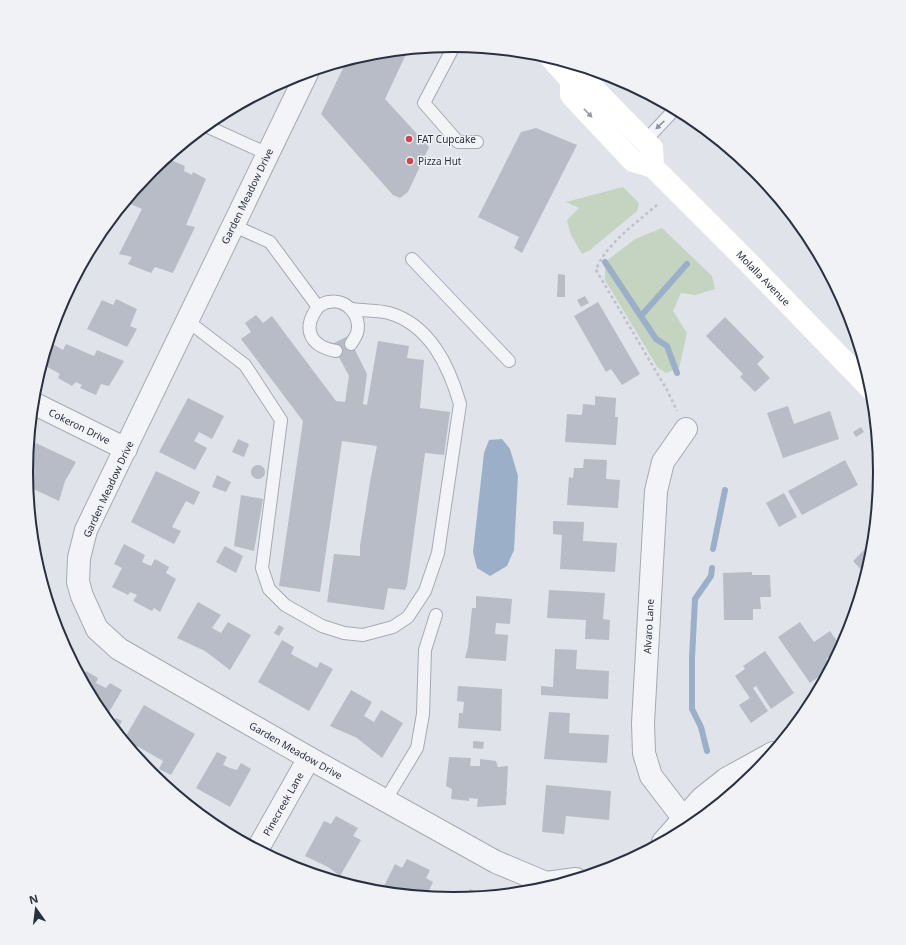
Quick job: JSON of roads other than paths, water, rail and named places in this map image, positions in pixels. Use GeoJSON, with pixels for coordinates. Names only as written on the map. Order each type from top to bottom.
{"type":"FeatureCollection","features":[{"type":"Feature","properties":{"kind":"main road"},"geometry":{"type":"LineString","coordinates":[[558,66],[571,80],[588,83],[652,148],[653,167]]}},
{"type":"Feature","properties":{"kind":"main road","name":"Molalla Avenue"},"geometry":{"type":"LineString","coordinates":[[571,80],[571,96],[633,161],[653,167],[863,380]]}},
{"type":"Feature","properties":{"kind":"street","name":"Garden Meadow Drive"},"geometry":{"type":"LineString","coordinates":[[304,80],[232,225],[189,322],[86,530],[79,558],[78,582],[88,611],[97,629],[119,649],[385,801],[511,868],[544,882]]}},
{"type":"Feature","properties":{"kind":"street","name":"Cokeron Drive"},"geometry":{"type":"LineString","coordinates":[[39,406],[126,449]]}},
{"type":"Feature","properties":{"kind":"street","name":"Alvaro Lane"},"geometry":{"type":"LineString","coordinates":[[684,819],[651,776],[644,753],[643,723],[656,491],[663,462],[686,429]]}},
{"type":"Feature","properties":{"kind":"street","name":"Pinecreek Lane"},"geometry":{"type":"LineString","coordinates":[[260,845],[309,758]]}},
{"type":"Feature","properties":{"kind":"street"},"geometry":{"type":"LineString","coordinates":[[675,828],[702,798],[726,779],[757,762]]}},
{"type":"Feature","properties":{"kind":"lane"},"geometry":{"type":"LineString","coordinates":[[451,52],[424,103],[458,142],[477,142]]}},
{"type":"Feature","properties":{"kind":"lane"},"geometry":{"type":"LineString","coordinates":[[645,141],[671,114]]}},
{"type":"Feature","properties":{"kind":"lane"},"geometry":{"type":"LineString","coordinates":[[212,129],[268,154]]}},
{"type":"Feature","properties":{"kind":"lane"},"geometry":{"type":"LineString","coordinates":[[232,225],[270,242],[318,307]]}},
{"type":"Feature","properties":{"kind":"lane"},"geometry":{"type":"LineString","coordinates":[[412,259],[509,361]]}},
{"type":"Feature","properties":{"kind":"lane"},"geometry":{"type":"LineString","coordinates":[[189,322],[245,365],[281,420],[262,568],[268,589],[285,605],[322,626],[344,633],[363,636],[394,627],[408,617],[425,591],[438,552],[460,404],[453,380],[441,357],[426,336],[411,322],[388,313],[352,309],[342,303],[329,302],[318,307],[310,317],[309,330],[314,341],[324,349],[336,351]]}},
{"type":"Feature","properties":{"kind":"lane"},"geometry":{"type":"LineString","coordinates":[[351,344],[358,333],[358,320],[352,309]]}},
{"type":"Feature","properties":{"kind":"lane"},"geometry":{"type":"LineString","coordinates":[[385,801],[417,748],[423,714],[425,650],[436,615]]}},
{"type":"Feature","properties":{"kind":"water"},"geometry":{"type":"Polygon","coordinates":[[[502,439],[510,449],[518,476],[514,550],[507,566],[490,576],[477,568],[473,552],[484,453],[489,440],[502,439]]]}},
{"type":"Feature","properties":{"kind":"waterway"},"geometry":{"type":"LineString","coordinates":[[605,262],[656,339],[667,346],[677,373]]}},
{"type":"Feature","properties":{"kind":"waterway"},"geometry":{"type":"LineString","coordinates":[[641,316],[687,264]]}},
{"type":"Feature","properties":{"kind":"waterway"},"geometry":{"type":"LineString","coordinates":[[713,549],[725,490]]}},
{"type":"Feature","properties":{"kind":"waterway"},"geometry":{"type":"LineString","coordinates":[[707,751],[701,727],[692,709],[692,658],[695,599],[711,576],[712,568]]}},
{"type":"Feature","properties":{"kind":"place","name":"FAT Cupcake"},"geometry":{"type":"Point","coordinates":[409,139]}},
{"type":"Feature","properties":{"kind":"place","name":"Pizza Hut"},"geometry":{"type":"Point","coordinates":[410,161]}}]}
